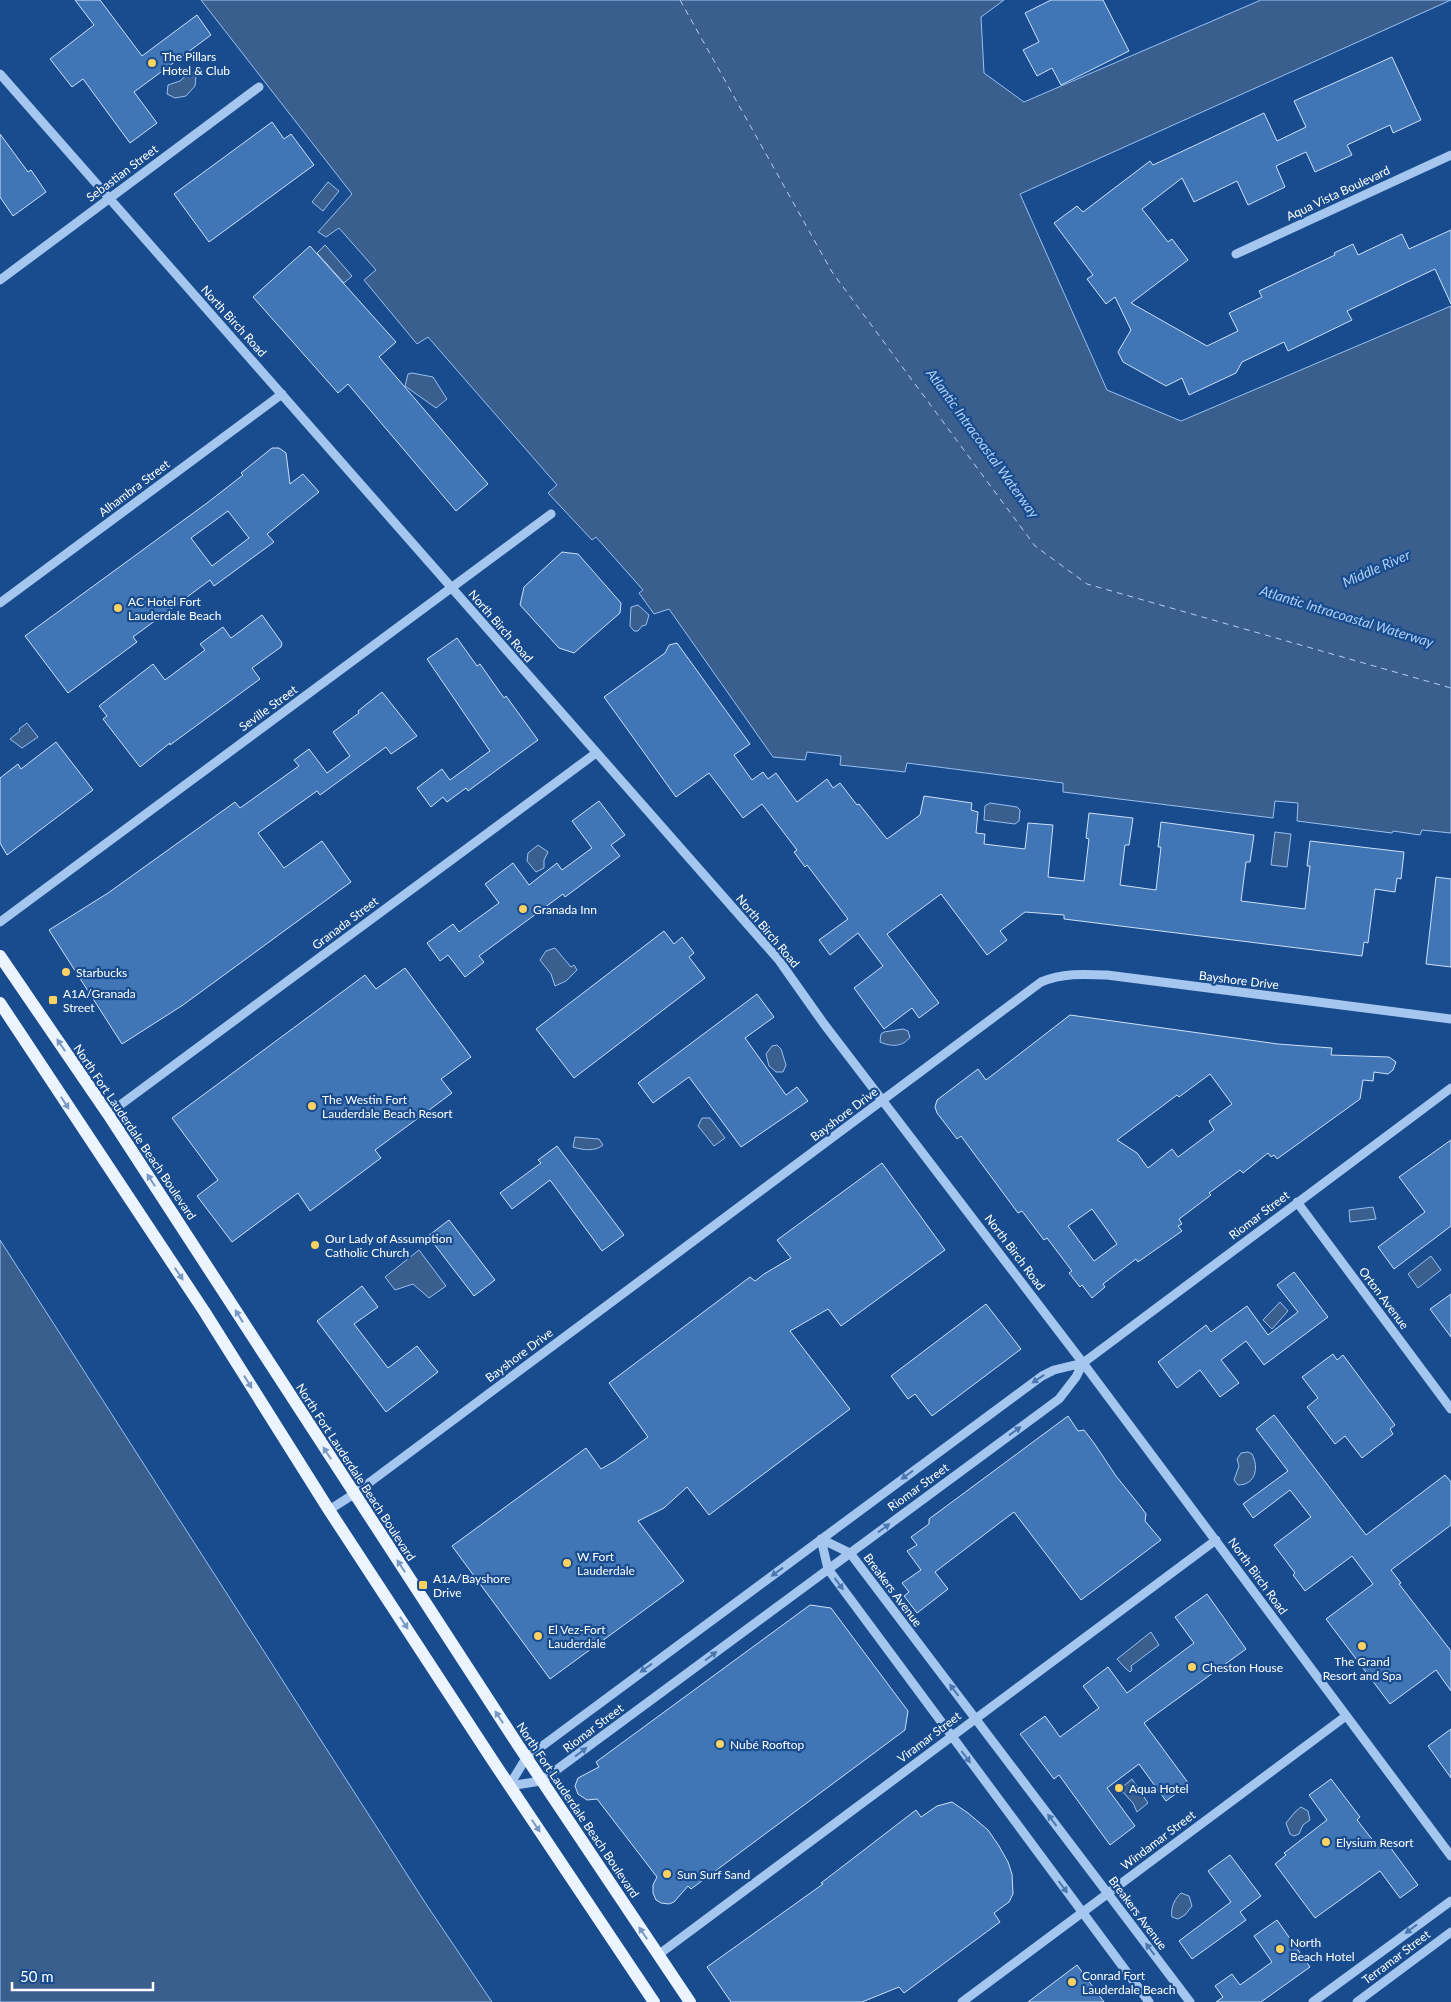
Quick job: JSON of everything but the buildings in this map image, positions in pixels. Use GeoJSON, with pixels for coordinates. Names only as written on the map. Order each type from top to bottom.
{"type":"FeatureCollection","features":[{"type":"Feature","properties":{"kind":"main road","name":"North Fort Lauderdale Beach Boulevard"},"geometry":{"type":"LineString","coordinates":[[0,956],[108,1114],[541,1781],[690,2002]]}},
{"type":"Feature","properties":{"kind":"main road"},"geometry":{"type":"LineString","coordinates":[[0,1003],[204,1311],[329,1510],[509,1786],[654,2002]]}},
{"type":"Feature","properties":{"kind":"street","name":"North Birch Road"},"geometry":{"type":"LineString","coordinates":[[0,74],[766,945],[1083,1363],[1451,1856]]}},
{"type":"Feature","properties":{"kind":"street","name":"Sebastian Street"},"geometry":{"type":"LineString","coordinates":[[0,280],[259,87]]}},
{"type":"Feature","properties":{"kind":"street","name":"Aqua Vista Boulevard"},"geometry":{"type":"LineString","coordinates":[[1236,254],[1451,156]]}},
{"type":"Feature","properties":{"kind":"street","name":"Alhambra Street"},"geometry":{"type":"LineString","coordinates":[[0,603],[282,394]]}},
{"type":"Feature","properties":{"kind":"street","name":"Seville Street"},"geometry":{"type":"LineString","coordinates":[[0,922],[551,514]]}},
{"type":"Feature","properties":{"kind":"street","name":"Granada Street"},"geometry":{"type":"LineString","coordinates":[[108,1114],[596,753]]}},
{"type":"Feature","properties":{"kind":"street","name":"Bayshore Drive"},"geometry":{"type":"LineString","coordinates":[[329,1510],[354,1494],[1041,982],[1056,976],[1071,974],[1107,975],[1451,1019]]}},
{"type":"Feature","properties":{"kind":"street","name":"Riomar Street"},"geometry":{"type":"LineString","coordinates":[[509,1786],[526,1758],[821,1539],[1042,1376],[1054,1370],[1083,1363],[1451,1088]]}},
{"type":"Feature","properties":{"kind":"street","name":"Orton Avenue"},"geometry":{"type":"LineString","coordinates":[[1297,1202],[1451,1408]]}},
{"type":"Feature","properties":{"kind":"street","name":"Riomar Street"},"geometry":{"type":"LineString","coordinates":[[509,1786],[541,1781],[1059,1399],[1076,1377],[1083,1363]]}},
{"type":"Feature","properties":{"kind":"street","name":"Breakers Avenue"},"geometry":{"type":"LineString","coordinates":[[821,1539],[850,1553],[1190,2002]]}},
{"type":"Feature","properties":{"kind":"street"},"geometry":{"type":"LineString","coordinates":[[821,1539],[828,1569],[1149,2002]]}},
{"type":"Feature","properties":{"kind":"street","name":"Viramar Street"},"geometry":{"type":"LineString","coordinates":[[658,1955],[1216,1540]]}},
{"type":"Feature","properties":{"kind":"street","name":"Windamar Street"},"geometry":{"type":"LineString","coordinates":[[962,2002],[1346,1716]]}},
{"type":"Feature","properties":{"kind":"street","name":"Terramar Street"},"geometry":{"type":"LineString","coordinates":[[1313,2002],[1451,1901]]}},
{"type":"Feature","properties":{"kind":"street","name":"Terramar Street"},"geometry":{"type":"LineString","coordinates":[[1357,2002],[1451,1932]]}},
{"type":"Feature","properties":{"kind":"water"},"geometry":{"type":"Polygon","coordinates":[[[201,0],[1004,0],[981,17],[984,73],[1024,102],[1261,0],[1451,0],[1020,194],[1107,390],[1181,421],[1451,306],[1451,833],[1422,830],[1420,835],[1393,831],[1392,833],[1297,821],[1298,803],[1275,801],[1273,818],[1063,792],[1063,783],[907,763],[905,772],[840,765],[841,756],[807,752],[805,760],[773,757],[669,609],[654,614],[639,593],[643,590],[596,537],[592,540],[548,493],[557,485],[428,337],[417,344],[364,280],[376,270],[339,228],[326,237],[318,232],[352,194],[201,0]]]}},
{"type":"Feature","properties":{"kind":"water"},"geometry":{"type":"Polygon","coordinates":[[[191,71],[196,76],[195,86],[186,96],[175,98],[167,94],[168,85],[180,81],[191,71]]]}},
{"type":"Feature","properties":{"kind":"water"},"geometry":{"type":"Polygon","coordinates":[[[328,182],[339,191],[323,211],[312,202],[328,182]]]}},
{"type":"Feature","properties":{"kind":"water"},"geometry":{"type":"Polygon","coordinates":[[[325,245],[352,276],[344,283],[317,253],[325,245]]]}},
{"type":"Feature","properties":{"kind":"water"},"geometry":{"type":"Polygon","coordinates":[[[408,374],[433,377],[447,399],[436,408],[405,386],[408,374]]]}},
{"type":"Feature","properties":{"kind":"water"},"geometry":{"type":"Polygon","coordinates":[[[638,605],[649,615],[646,625],[642,626],[638,631],[634,631],[630,626],[631,607],[638,605]]]}},
{"type":"Feature","properties":{"kind":"water"},"geometry":{"type":"Polygon","coordinates":[[[27,723],[38,737],[22,748],[10,739],[27,723]]]}},
{"type":"Feature","properties":{"kind":"water"},"geometry":{"type":"Polygon","coordinates":[[[990,803],[1017,807],[1020,810],[1019,821],[1015,824],[984,820],[985,806],[990,803]]]}},
{"type":"Feature","properties":{"kind":"water"},"geometry":{"type":"Polygon","coordinates":[[[1275,832],[1291,834],[1287,867],[1271,865],[1275,832]]]}},
{"type":"Feature","properties":{"kind":"water"},"geometry":{"type":"Polygon","coordinates":[[[538,845],[548,852],[544,860],[544,868],[536,872],[527,861],[528,853],[538,845]]]}},
{"type":"Feature","properties":{"kind":"water"},"geometry":{"type":"Polygon","coordinates":[[[555,948],[571,967],[574,965],[577,970],[566,981],[555,986],[551,974],[540,960],[546,951],[555,948]]]}},
{"type":"Feature","properties":{"kind":"water"},"geometry":{"type":"Polygon","coordinates":[[[903,1029],[908,1031],[910,1037],[904,1043],[888,1045],[880,1042],[881,1034],[884,1032],[903,1029]]]}},
{"type":"Feature","properties":{"kind":"water"},"geometry":{"type":"Polygon","coordinates":[[[777,1045],[781,1049],[786,1065],[783,1072],[776,1072],[769,1066],[766,1054],[772,1046],[777,1045]]]}},
{"type":"Feature","properties":{"kind":"water"},"geometry":{"type":"Polygon","coordinates":[[[702,1118],[710,1118],[725,1138],[714,1146],[698,1126],[702,1118]]]}},
{"type":"Feature","properties":{"kind":"water"},"geometry":{"type":"Polygon","coordinates":[[[575,1137],[599,1139],[603,1145],[592,1150],[573,1147],[575,1137]]]}},
{"type":"Feature","properties":{"kind":"water"},"geometry":{"type":"Polygon","coordinates":[[[1373,1207],[1376,1219],[1350,1222],[1349,1210],[1373,1207]]]}},
{"type":"Feature","properties":{"kind":"water"},"geometry":{"type":"Polygon","coordinates":[[[0,1240],[426,1904],[492,2002],[0,2002],[0,1240]]]}},
{"type":"Feature","properties":{"kind":"water"},"geometry":{"type":"Polygon","coordinates":[[[419,1250],[446,1286],[429,1298],[413,1284],[395,1290],[385,1277],[419,1250]]]}},
{"type":"Feature","properties":{"kind":"water"},"geometry":{"type":"Polygon","coordinates":[[[1431,1256],[1441,1270],[1418,1288],[1408,1274],[1431,1256]]]}},
{"type":"Feature","properties":{"kind":"water"},"geometry":{"type":"Polygon","coordinates":[[[1280,1302],[1288,1311],[1272,1329],[1263,1320],[1280,1302]]]}},
{"type":"Feature","properties":{"kind":"water"},"geometry":{"type":"Polygon","coordinates":[[[1248,1452],[1252,1454],[1254,1459],[1254,1474],[1249,1482],[1238,1485],[1234,1480],[1239,1466],[1237,1459],[1241,1453],[1248,1452]]]}},
{"type":"Feature","properties":{"kind":"water"},"geometry":{"type":"Polygon","coordinates":[[[1151,1632],[1159,1645],[1131,1666],[1132,1670],[1130,1672],[1117,1659],[1151,1632]]]}},
{"type":"Feature","properties":{"kind":"water"},"geometry":{"type":"Polygon","coordinates":[[[1132,1779],[1148,1803],[1137,1812],[1133,1803],[1120,1789],[1132,1779]]]}},
{"type":"Feature","properties":{"kind":"water"},"geometry":{"type":"Polygon","coordinates":[[[1301,1807],[1308,1811],[1310,1820],[1303,1825],[1299,1834],[1294,1836],[1290,1834],[1286,1823],[1301,1807]]]}},
{"type":"Feature","properties":{"kind":"water"},"geometry":{"type":"Polygon","coordinates":[[[1181,1893],[1189,1896],[1192,1906],[1185,1915],[1178,1919],[1172,1917],[1172,1907],[1181,1893]]]}},
{"type":"Feature","properties":{"kind":"ferry route"},"geometry":{"type":"LineString","coordinates":[[680,0],[832,272],[1035,546],[1087,584],[1451,688]]}},
{"type":"Feature","properties":{"kind":"place","name":"The Pillars Hotel & Club"},"geometry":{"type":"Point","coordinates":[152,63]}},
{"type":"Feature","properties":{"kind":"place","name":"AC Hotel Fort Lauderdale Beach"},"geometry":{"type":"Point","coordinates":[118,608]}},
{"type":"Feature","properties":{"kind":"place","name":"Granada Inn"},"geometry":{"type":"Point","coordinates":[523,909]}},
{"type":"Feature","properties":{"kind":"place","name":"Starbucks"},"geometry":{"type":"Point","coordinates":[66,972]}},
{"type":"Feature","properties":{"kind":"place","name":"A1A/Granada Street"},"geometry":{"type":"Point","coordinates":[53,1000]}},
{"type":"Feature","properties":{"kind":"place","name":"The Westin Fort Lauderdale Beach Resort"},"geometry":{"type":"Point","coordinates":[312,1106]}},
{"type":"Feature","properties":{"kind":"place","name":"Our Lady of Assumption Catholic Church"},"geometry":{"type":"Point","coordinates":[315,1245]}},
{"type":"Feature","properties":{"kind":"place","name":"W Fort Lauderdale"},"geometry":{"type":"Point","coordinates":[567,1563]}},
{"type":"Feature","properties":{"kind":"place","name":"A1A/Bayshore Drive"},"geometry":{"type":"Point","coordinates":[423,1585]}},
{"type":"Feature","properties":{"kind":"place","name":"El Vez-Fort Lauderdale"},"geometry":{"type":"Point","coordinates":[538,1636]}},
{"type":"Feature","properties":{"kind":"place","name":"The Grand Resort and Spa"},"geometry":{"type":"Point","coordinates":[1362,1646]}},
{"type":"Feature","properties":{"kind":"place","name":"Cheston House"},"geometry":{"type":"Point","coordinates":[1192,1667]}},
{"type":"Feature","properties":{"kind":"place","name":"Nubé Rooftop"},"geometry":{"type":"Point","coordinates":[720,1744]}},
{"type":"Feature","properties":{"kind":"place","name":"Aqua Hotel"},"geometry":{"type":"Point","coordinates":[1119,1788]}},
{"type":"Feature","properties":{"kind":"place","name":"Elysium Resort"},"geometry":{"type":"Point","coordinates":[1326,1842]}},
{"type":"Feature","properties":{"kind":"place","name":"Sun Surf Sand"},"geometry":{"type":"Point","coordinates":[667,1874]}},
{"type":"Feature","properties":{"kind":"place","name":"North Beach Hotel"},"geometry":{"type":"Point","coordinates":[1280,1949]}},
{"type":"Feature","properties":{"kind":"place","name":"Conrad Fort Lauderdale Beach"},"geometry":{"type":"Point","coordinates":[1072,1982]}},
{"type":"Feature","properties":{"kind":"water label","name":"Atlantic Intracoastal Waterway"},"geometry":{"type":"Point","coordinates":[983,443]}},
{"type":"Feature","properties":{"kind":"water label","name":"Middle River"},"geometry":{"type":"Point","coordinates":[1376,568]}},
{"type":"Feature","properties":{"kind":"water label","name":"Atlantic Intracoastal Waterway"},"geometry":{"type":"Point","coordinates":[1347,616]}}]}
